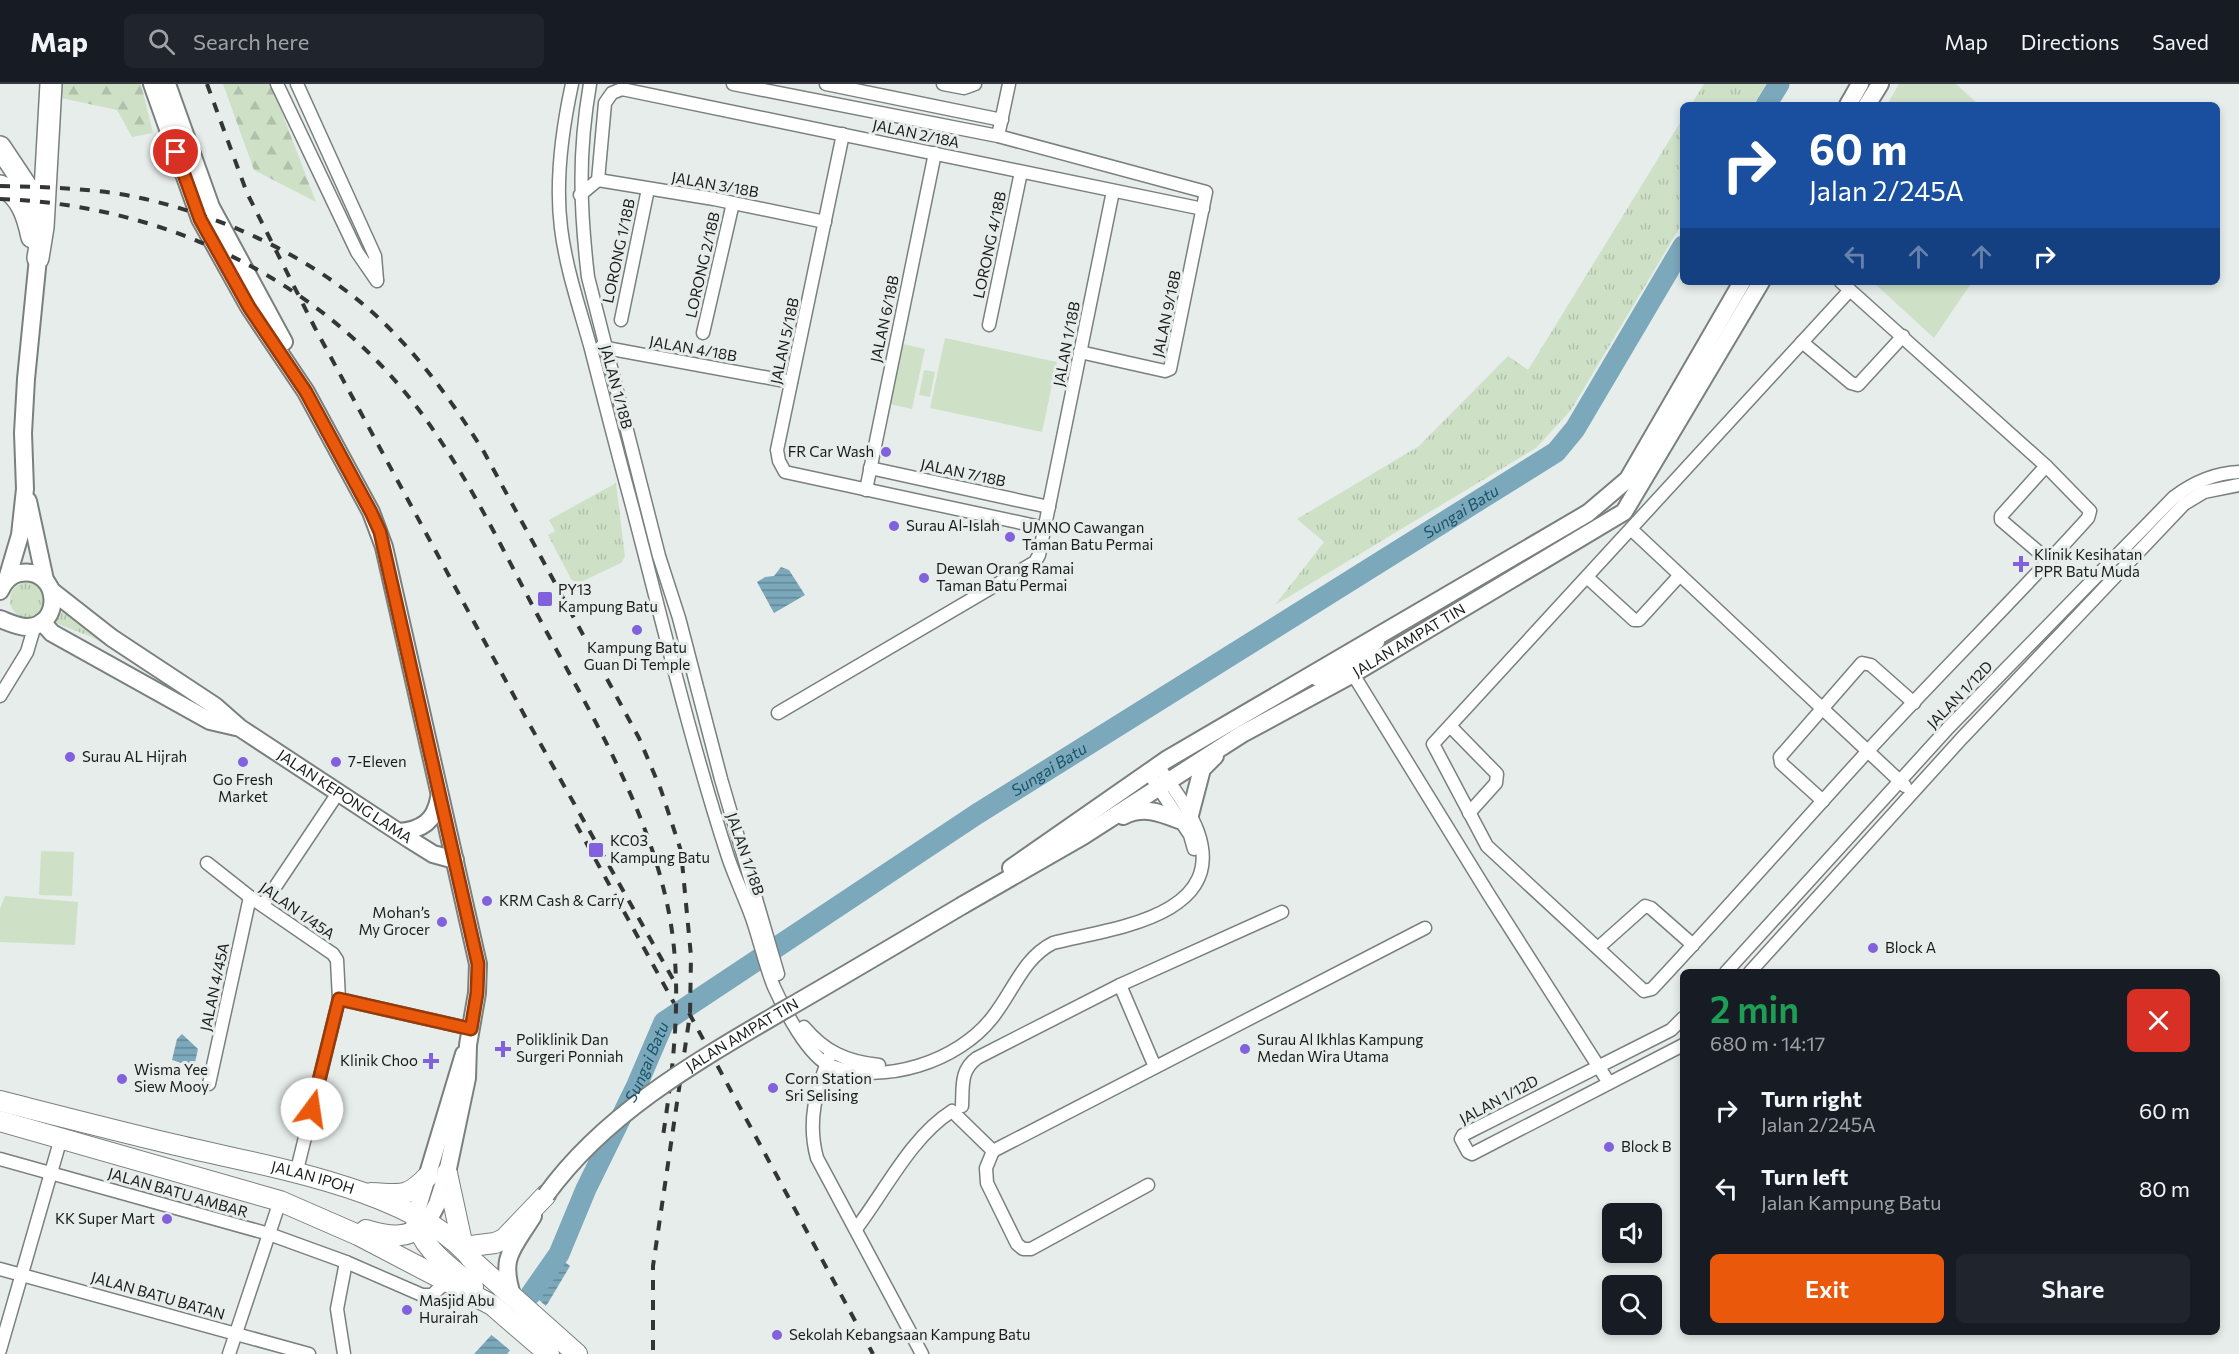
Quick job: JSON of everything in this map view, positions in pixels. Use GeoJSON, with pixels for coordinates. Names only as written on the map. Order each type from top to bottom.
{"type":"FeatureCollection","features":[{"type":"Feature","properties":{"kind":"highway"},"geometry":{"type":"LineString","coordinates":[[38,258],[43,227],[51,84]]}},
{"type":"Feature","properties":{"kind":"highway"},"geometry":{"type":"LineString","coordinates":[[0,147],[38,204],[43,227]]}},
{"type":"Feature","properties":{"kind":"highway"},"geometry":{"type":"LineString","coordinates":[[0,186],[15,196],[27,217],[38,258]]}},
{"type":"Feature","properties":{"kind":"main road","name":"JALAN IPOH"},"geometry":{"type":"LineString","coordinates":[[0,1101],[362,1192],[463,1247],[489,1275]]}},
{"type":"Feature","properties":{"kind":"main road","name":"JALAN IPOH"},"geometry":{"type":"LineString","coordinates":[[0,1121],[280,1201],[358,1235],[446,1282],[502,1305],[546,1342],[577,1354]]}},
{"type":"Feature","properties":{"kind":"main road"},"geometry":{"type":"LineString","coordinates":[[362,1192],[405,1194],[415,1191],[437,1174],[463,1247],[495,1243],[504,1239],[546,1195]]}},
{"type":"Feature","properties":{"kind":"main road"},"geometry":{"type":"LineString","coordinates":[[280,1201],[388,1237],[405,1236],[420,1223],[430,1249],[502,1305]]}},
{"type":"Feature","properties":{"kind":"main road"},"geometry":{"type":"LineString","coordinates":[[489,1275],[487,1282],[502,1305]]}},
{"type":"Feature","properties":{"kind":"street"},"geometry":{"type":"LineString","coordinates":[[152,84],[200,219],[249,307],[306,392],[380,532],[478,964],[477,993],[469,1037],[467,1078],[437,1174],[437,1204],[420,1223]]}},
{"type":"Feature","properties":{"kind":"street"},"geometry":{"type":"LineString","coordinates":[[167,84],[211,207],[296,363],[306,392]]}},
{"type":"Feature","properties":{"kind":"street"},"geometry":{"type":"LineString","coordinates":[[277,84],[357,252],[377,281],[375,256],[297,84]]}},
{"type":"Feature","properties":{"kind":"street","name":"JALAN 1/18B"},"geometry":{"type":"LineString","coordinates":[[572,84],[563,139],[559,200],[568,262],[581,322],[589,343],[689,723],[728,856],[756,913]]}},
{"type":"Feature","properties":{"kind":"street","name":"JALAN 1/18B"},"geometry":{"type":"LineString","coordinates":[[590,84],[581,132],[580,166],[580,195],[588,278],[659,556],[679,618],[742,850],[756,913],[778,986],[803,1026],[828,1059]]}},
{"type":"Feature","properties":{"kind":"street","name":"JALAN 2/18A"},"geometry":{"type":"LineString","coordinates":[[598,180],[605,103],[612,93],[622,89],[1203,210],[1206,195],[1203,190],[998,136],[733,84]]}},
{"type":"Feature","properties":{"kind":"street","name":"JALAN 2/18A"},"geometry":{"type":"LineString","coordinates":[[826,84],[1002,120]]}},
{"type":"Feature","properties":{"kind":"street"},"geometry":{"type":"LineString","coordinates":[[943,84],[964,88],[975,84]]}},
{"type":"Feature","properties":{"kind":"street"},"geometry":{"type":"LineString","coordinates":[[998,136],[1009,84]]}},
{"type":"Feature","properties":{"kind":"street"},"geometry":{"type":"LineString","coordinates":[[1850,102],[1860,84]]}},
{"type":"Feature","properties":{"kind":"street"},"geometry":{"type":"LineString","coordinates":[[1869,102],[1880,84]]}},
{"type":"Feature","properties":{"kind":"street","name":"JALAN 5/18B"},"geometry":{"type":"LineString","coordinates":[[843,134],[777,450],[779,461],[785,472],[866,490]]}},
{"type":"Feature","properties":{"kind":"street","name":"JALAN 6/18B"},"geometry":{"type":"LineString","coordinates":[[866,490],[935,153]]}},
{"type":"Feature","properties":{"kind":"street"},"geometry":{"type":"LineString","coordinates":[[580,166],[598,180],[580,195]]}},
{"type":"Feature","properties":{"kind":"street","name":"LORONG 4/18B"},"geometry":{"type":"LineString","coordinates":[[989,325],[1021,172]]}},
{"type":"Feature","properties":{"kind":"street","name":"JALAN 3/18B"},"geometry":{"type":"LineString","coordinates":[[598,180],[733,203],[825,222]]}},
{"type":"Feature","properties":{"kind":"street","name":"LORONG 1/18B"},"geometry":{"type":"LineString","coordinates":[[621,320],[648,189]]}},
{"type":"Feature","properties":{"kind":"street","name":"JALAN 1/18B"},"geometry":{"type":"LineString","coordinates":[[778,713],[1035,562],[1045,528],[1113,191]]}},
{"type":"Feature","properties":{"kind":"street","name":"LORONG 2/18B"},"geometry":{"type":"LineString","coordinates":[[703,333],[733,203]]}},
{"type":"Feature","properties":{"kind":"street","name":"JALAN 9/18B"},"geometry":{"type":"LineString","coordinates":[[1080,352],[1165,371],[1170,369],[1203,210]]}},
{"type":"Feature","properties":{"kind":"street"},"geometry":{"type":"LineString","coordinates":[[344,225],[358,218]]}},
{"type":"Feature","properties":{"kind":"street"},"geometry":{"type":"LineString","coordinates":[[3,584],[20,535],[25,489],[23,433],[38,258]]}},
{"type":"Feature","properties":{"kind":"street","name":"JALAN AMPAT TIN"},"geometry":{"type":"LineString","coordinates":[[963,905],[1041,845],[1157,776],[1286,690],[1588,513],[1618,490],[1628,479],[1740,285]]}},
{"type":"Feature","properties":{"kind":"street","name":"JALAN AMPAT TIN"},"geometry":{"type":"LineString","coordinates":[[489,1275],[503,1249],[572,1163],[609,1126],[659,1088],[734,1040],[1083,836],[1157,776],[1353,674],[1624,512],[1759,285]]}},
{"type":"Feature","properties":{"kind":"street"},"geometry":{"type":"LineString","coordinates":[[1845,286],[2046,466],[2087,505],[2090,511],[2088,518],[2049,561],[1868,751],[1694,945],[1652,990],[1644,991],[1487,846],[1433,744],[1588,578],[1802,342],[1845,286]]}},
{"type":"Feature","properties":{"kind":"street"},"geometry":{"type":"LineString","coordinates":[[1802,342],[1851,383],[1858,385],[1903,336]]}},
{"type":"Feature","properties":{"kind":"street","name":"JALAN 4/18B"},"geometry":{"type":"LineString","coordinates":[[589,343],[791,382]]}},
{"type":"Feature","properties":{"kind":"street"},"geometry":{"type":"LineString","coordinates":[[2046,466],[2001,516],[2001,520],[2049,561]]}},
{"type":"Feature","properties":{"kind":"street","name":"JALAN 7/18B"},"geometry":{"type":"LineString","coordinates":[[870,468],[1049,507]]}},
{"type":"Feature","properties":{"kind":"street","name":"JALAN 1/12D"},"geometry":{"type":"LineString","coordinates":[[1729,969],[1949,727],[2174,497],[2196,482],[2226,473],[2239,472]]}},
{"type":"Feature","properties":{"kind":"street","name":"JALAN 1/12D"},"geometry":{"type":"LineString","coordinates":[[1753,969],[1912,793],[2184,504],[2205,492],[2239,485]]}},
{"type":"Feature","properties":{"kind":"street"},"geometry":{"type":"LineString","coordinates":[[0,696],[27,652],[38,624],[50,613],[49,585],[25,489]]}},
{"type":"Feature","properties":{"kind":"street"},"geometry":{"type":"LineString","coordinates":[[866,490],[1045,528]]}},
{"type":"Feature","properties":{"kind":"street"},"geometry":{"type":"LineString","coordinates":[[1632,530],[1912,793]]}},
{"type":"Feature","properties":{"kind":"street"},"geometry":{"type":"LineString","coordinates":[[0,555],[20,535]]}},
{"type":"Feature","properties":{"kind":"street"},"geometry":{"type":"LineString","coordinates":[[3,584],[18,573],[32,573],[49,585]]}},
{"type":"Feature","properties":{"kind":"street"},"geometry":{"type":"LineString","coordinates":[[1588,578],[1630,619],[1639,620],[1680,575]]}},
{"type":"Feature","properties":{"kind":"street","name":"JALAN KEPONG LAMA"},"geometry":{"type":"LineString","coordinates":[[49,585],[112,639],[215,706],[240,728],[434,854],[455,860]]}},
{"type":"Feature","properties":{"kind":"street"},"geometry":{"type":"LineString","coordinates":[[0,609],[5,621],[22,632],[27,652]]}},
{"type":"Feature","properties":{"kind":"street"},"geometry":{"type":"LineString","coordinates":[[5,621],[26,627],[38,624]]}},
{"type":"Feature","properties":{"kind":"street"},"geometry":{"type":"LineString","coordinates":[[1353,674],[1353,664],[1401,621]]}},
{"type":"Feature","properties":{"kind":"street","name":"JALAN KEPONG LAMA"},"geometry":{"type":"LineString","coordinates":[[38,624],[210,721],[240,728]]}},
{"type":"Feature","properties":{"kind":"street"},"geometry":{"type":"LineString","coordinates":[[1823,801],[1780,761],[1864,662],[1871,664],[1914,703]]}},
{"type":"Feature","properties":{"kind":"street"},"geometry":{"type":"LineString","coordinates":[[1286,690],[1345,669],[1353,674],[1489,895],[1609,1083]]}},
{"type":"Feature","properties":{"kind":"street"},"geometry":{"type":"LineString","coordinates":[[1184,817],[1207,762],[1260,724]]}},
{"type":"Feature","properties":{"kind":"street"},"geometry":{"type":"LineString","coordinates":[[1450,726],[1497,774],[1496,783],[1469,813]]}},
{"type":"Feature","properties":{"kind":"street"},"geometry":{"type":"LineString","coordinates":[[922,1354],[817,1158],[812,1141],[814,1104],[828,1059],[854,1071],[886,1073],[937,1058],[958,1047],[990,1021],[1008,998],[1027,964],[1042,949],[1053,943],[1144,921],[1176,903],[1195,883],[1202,854],[1197,832],[1184,817],[1157,776]]}},
{"type":"Feature","properties":{"kind":"street"},"geometry":{"type":"LineString","coordinates":[[262,905],[338,793]]}},
{"type":"Feature","properties":{"kind":"street"},"geometry":{"type":"LineString","coordinates":[[399,832],[411,831],[429,823],[434,816],[439,793]]}},
{"type":"Feature","properties":{"kind":"street"},"geometry":{"type":"LineString","coordinates":[[1083,836],[1141,810],[1184,817]]}},
{"type":"Feature","properties":{"kind":"street"},"geometry":{"type":"LineString","coordinates":[[728,856],[742,850]]}},
{"type":"Feature","properties":{"kind":"street","name":"JALAN 1/45A"},"geometry":{"type":"LineString","coordinates":[[207,863],[250,897],[333,954],[338,967],[339,999],[296,1174]]}},
{"type":"Feature","properties":{"kind":"street","name":"JALAN 4/45A"},"geometry":{"type":"LineString","coordinates":[[209,1084],[250,897]]}},
{"type":"Feature","properties":{"kind":"street"},"geometry":{"type":"LineString","coordinates":[[1599,947],[1645,906],[1651,908],[1694,945]]}},
{"type":"Feature","properties":{"kind":"street"},"geometry":{"type":"LineString","coordinates":[[962,1106],[963,1075],[968,1064],[1120,985],[1282,912]]}},
{"type":"Feature","properties":{"kind":"street"},"geometry":{"type":"LineString","coordinates":[[1148,1185],[1031,1249],[1023,1249],[1017,1244],[987,1183],[986,1168],[993,1151],[1425,928]]}},
{"type":"Feature","properties":{"kind":"street"},"geometry":{"type":"LineString","coordinates":[[1120,985],[1155,1067]]}},
{"type":"Feature","properties":{"kind":"street"},"geometry":{"type":"LineString","coordinates":[[339,999],[469,1037]]}},
{"type":"Feature","properties":{"kind":"street","name":"JALAN 1/12D"},"geometry":{"type":"LineString","coordinates":[[1680,1021],[1671,1030],[1463,1135],[1461,1139],[1467,1152],[1472,1154],[1680,1047]]}},
{"type":"Feature","properties":{"kind":"street"},"geometry":{"type":"LineString","coordinates":[[856,1229],[922,1136],[937,1120],[952,1112],[993,1151]]}},
{"type":"Feature","properties":{"kind":"street"},"geometry":{"type":"LineString","coordinates":[[0,1350],[61,1138]]}},
{"type":"Feature","properties":{"kind":"street","name":"JALAN BATU AMBAR"},"geometry":{"type":"LineString","coordinates":[[0,1159],[268,1234],[346,1262],[422,1295],[432,1295],[446,1282]]}},
{"type":"Feature","properties":{"kind":"street","name":"JALAN AMPAT TIN"},"geometry":{"type":"LineString","coordinates":[[502,1305],[507,1280],[507,1259],[546,1195]]}},
{"type":"Feature","properties":{"kind":"street"},"geometry":{"type":"LineString","coordinates":[[229,1354],[280,1201]]}},
{"type":"Feature","properties":{"kind":"street"},"geometry":{"type":"LineString","coordinates":[[344,1354],[337,1309],[346,1262]]}},
{"type":"Feature","properties":{"kind":"street","name":"JALAN BATU BATAN"},"geometry":{"type":"LineString","coordinates":[[0,1269],[309,1354]]}},
{"type":"Feature","properties":{"kind":"green space"},"geometry":{"type":"Polygon","coordinates":[[[62,84],[141,84],[153,133],[132,137],[117,110],[61,98],[62,84]]]}},
{"type":"Feature","properties":{"kind":"green space"},"geometry":{"type":"Polygon","coordinates":[[[223,84],[271,84],[316,202],[254,170],[223,84]]]}},
{"type":"Feature","properties":{"kind":"green space"},"geometry":{"type":"Polygon","coordinates":[[[1704,84],[1766,84],[1755,102],[1693,102],[1704,84]]]}},
{"type":"Feature","properties":{"kind":"green space"},"geometry":{"type":"Polygon","coordinates":[[[1899,84],[1956,84],[1976,102],[1889,102],[1899,84]]]}},
{"type":"Feature","properties":{"kind":"green space"},"geometry":{"type":"Polygon","coordinates":[[[1680,123],[1680,227],[1571,410],[1536,448],[1275,605],[1324,542],[1297,519],[1419,446],[1508,356],[1528,370],[1680,123]]]}},
{"type":"Feature","properties":{"kind":"green space"},"geometry":{"type":"Polygon","coordinates":[[[1876,285],[1970,285],[1934,338],[1876,285]]]}},
{"type":"Feature","properties":{"kind":"green space"},"geometry":{"type":"Polygon","coordinates":[[[945,338],[1057,362],[1042,432],[930,408],[945,338]]]}},
{"type":"Feature","properties":{"kind":"green space"},"geometry":{"type":"Polygon","coordinates":[[[903,344],[925,349],[912,409],[890,404],[903,344]]]}},
{"type":"Feature","properties":{"kind":"green space"},"geometry":{"type":"Polygon","coordinates":[[[924,370],[935,372],[930,397],[919,395],[924,370]]]}},
{"type":"Feature","properties":{"kind":"green space"},"geometry":{"type":"Polygon","coordinates":[[[616,483],[625,557],[621,563],[583,581],[585,589],[571,579],[548,535],[555,531],[549,520],[616,483]]]}},
{"type":"Feature","properties":{"kind":"green space"},"geometry":{"type":"Polygon","coordinates":[[[28,582],[41,587],[46,600],[41,613],[28,618],[15,613],[10,600],[15,587],[28,582]]]}},
{"type":"Feature","properties":{"kind":"green space"},"geometry":{"type":"Polygon","coordinates":[[[65,607],[112,646],[110,648],[92,637],[55,623],[65,607]]]}},
{"type":"Feature","properties":{"kind":"green space"},"geometry":{"type":"Polygon","coordinates":[[[41,851],[74,852],[72,896],[39,895],[41,851]]]}},
{"type":"Feature","properties":{"kind":"green space"},"geometry":{"type":"Polygon","coordinates":[[[5,896],[78,902],[75,945],[0,942],[0,909],[5,896]]]}},
{"type":"Feature","properties":{"kind":"water"},"geometry":{"type":"Polygon","coordinates":[[[781,567],[789,570],[805,595],[774,613],[757,582],[765,577],[774,576],[781,567]]]}},
{"type":"Feature","properties":{"kind":"water"},"geometry":{"type":"Polygon","coordinates":[[[182,1034],[198,1049],[194,1067],[172,1060],[177,1039],[182,1034]]]}},
{"type":"Feature","properties":{"kind":"water"},"geometry":{"type":"Polygon","coordinates":[[[561,1259],[570,1266],[548,1303],[507,1354],[474,1354],[561,1259]]]}},
{"type":"Feature","properties":{"kind":"pier"},"geometry":{"type":"Polygon","coordinates":[[[527,1289],[548,1308],[512,1352],[488,1332],[527,1289]]]}},
{"type":"Feature","properties":{"kind":"waterway","name":"Sungai Batu"},"geometry":{"type":"LineString","coordinates":[[1768,102],[1779,84]]}},
{"type":"Feature","properties":{"kind":"waterway","name":"Sungai Batu"},"geometry":{"type":"LineString","coordinates":[[531,1294],[559,1254],[586,1189],[637,1085],[664,1022],[977,814],[1556,452],[1575,429],[1680,251]]}},
{"type":"Feature","properties":{"kind":"railway"},"geometry":{"type":"LineString","coordinates":[[207,84],[247,193],[315,328],[527,720],[674,981]]}},
{"type":"Feature","properties":{"kind":"railway"},"geometry":{"type":"LineString","coordinates":[[0,186],[99,191],[163,203],[227,225],[288,254],[345,290],[387,326],[432,377],[484,452],[639,738],[661,790],[681,851],[691,956],[690,1014],[653,1266],[653,1354]]}},
{"type":"Feature","properties":{"kind":"railway"},"geometry":{"type":"LineString","coordinates":[[0,199],[65,205],[129,218],[190,238],[248,265],[303,298],[353,338],[399,385],[438,437],[478,502],[615,760],[647,835],[669,913],[676,969],[671,1081],[663,1136]]}},
{"type":"Feature","properties":{"kind":"railway"},"geometry":{"type":"LineString","coordinates":[[576,824],[674,1003]]}},
{"type":"Feature","properties":{"kind":"railway"},"geometry":{"type":"LineString","coordinates":[[689,1013],[873,1354]]}},
{"type":"Feature","properties":{"kind":"place","name":"FR Car Wash"},"geometry":{"type":"Point","coordinates":[886,452]}},
{"type":"Feature","properties":{"kind":"place","name":"Surau Al-Islah"},"geometry":{"type":"Point","coordinates":[894,526]}},
{"type":"Feature","properties":{"kind":"place","name":"UMNO Cawangan Taman Batu Permai"},"geometry":{"type":"Point","coordinates":[1010,537]}},
{"type":"Feature","properties":{"kind":"place","name":"Klinik Kesihatan PPR Batu Muda"},"geometry":{"type":"Point","coordinates":[2021,564]}},
{"type":"Feature","properties":{"kind":"place","name":"Dewan Orang Ramai Taman Batu Permai"},"geometry":{"type":"Point","coordinates":[924,578]}},
{"type":"Feature","properties":{"kind":"place","name":"PY13 Kampung Batu"},"geometry":{"type":"Point","coordinates":[545,599]}},
{"type":"Feature","properties":{"kind":"place","name":"Kampung Batu Guan Di Temple"},"geometry":{"type":"Point","coordinates":[637,630]}},
{"type":"Feature","properties":{"kind":"place","name":"Surau AL Hijrah"},"geometry":{"type":"Point","coordinates":[70,757]}},
{"type":"Feature","properties":{"kind":"place","name":"Go Fresh Market"},"geometry":{"type":"Point","coordinates":[243,762]}},
{"type":"Feature","properties":{"kind":"place","name":"7-Eleven"},"geometry":{"type":"Point","coordinates":[336,762]}},
{"type":"Feature","properties":{"kind":"place","name":"KC03 Kampung Batu"},"geometry":{"type":"Point","coordinates":[596,850]}},
{"type":"Feature","properties":{"kind":"place","name":"KRM Cash & Carry"},"geometry":{"type":"Point","coordinates":[487,901]}},
{"type":"Feature","properties":{"kind":"place","name":"Mohan’s My Grocer"},"geometry":{"type":"Point","coordinates":[442,922]}},
{"type":"Feature","properties":{"kind":"place","name":"Block A"},"geometry":{"type":"Point","coordinates":[1873,948]}},
{"type":"Feature","properties":{"kind":"place","name":"Poliklinik Dan Surgeri Ponniah"},"geometry":{"type":"Point","coordinates":[503,1049]}},
{"type":"Feature","properties":{"kind":"place","name":"Surau Al Ikhlas Kampung Medan Wira Utama"},"geometry":{"type":"Point","coordinates":[1245,1049]}},
{"type":"Feature","properties":{"kind":"place","name":"Klinik Choo"},"geometry":{"type":"Point","coordinates":[431,1061]}},
{"type":"Feature","properties":{"kind":"place","name":"Wisma Yee Siew Mooy"},"geometry":{"type":"Point","coordinates":[122,1079]}},
{"type":"Feature","properties":{"kind":"place","name":"Corn Station Sri Selising"},"geometry":{"type":"Point","coordinates":[773,1088]}},
{"type":"Feature","properties":{"kind":"place","name":"Block B"},"geometry":{"type":"Point","coordinates":[1609,1147]}},
{"type":"Feature","properties":{"kind":"place","name":"KK Super Mart"},"geometry":{"type":"Point","coordinates":[167,1219]}},
{"type":"Feature","properties":{"kind":"place","name":"Masjid Abu Hurairah"},"geometry":{"type":"Point","coordinates":[407,1310]}},
{"type":"Feature","properties":{"kind":"place","name":"Sekolah Kebangsaan Kampung Batu"},"geometry":{"type":"Point","coordinates":[777,1335]}},
{"type":"Feature","properties":{"kind":"route"},"geometry":{"type":"LineString","coordinates":[[176,152],[200,219],[249,307],[306,392],[380,532],[478,964],[477,993],[471,1029],[339,999],[312,1109]]}}]}
